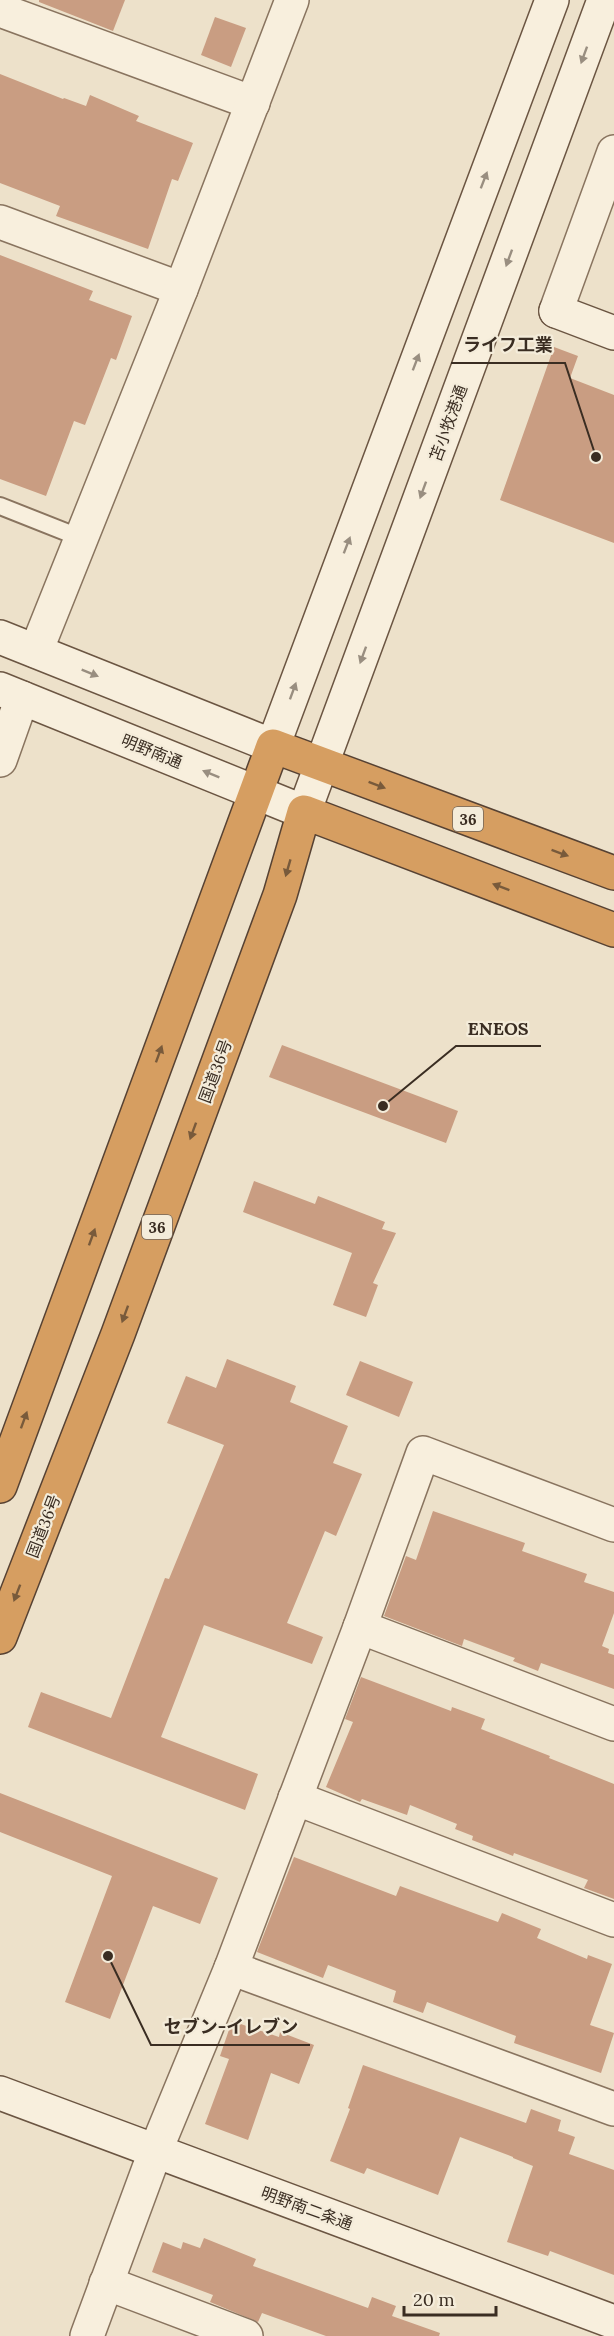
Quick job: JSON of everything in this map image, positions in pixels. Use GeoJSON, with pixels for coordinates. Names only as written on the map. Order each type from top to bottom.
{"type":"FeatureCollection","features":[{"type":"Feature","properties":{"kind":"highway","name":"36"},"geometry":{"type":"LineString","coordinates":[[273,746],[614,873]]}},
{"type":"Feature","properties":{"kind":"highway"},"geometry":{"type":"LineString","coordinates":[[0,1486],[273,746]]}},
{"type":"Feature","properties":{"kind":"highway"},"geometry":{"type":"LineString","coordinates":[[304,812],[614,930]]}},
{"type":"Feature","properties":{"kind":"highway","name":"国道36号"},"geometry":{"type":"LineString","coordinates":[[0,1637],[118,1334],[280,895],[304,812]]}},
{"type":"Feature","properties":{"kind":"street"},"geometry":{"type":"LineString","coordinates":[[36,651],[181,289],[292,0]]}},
{"type":"Feature","properties":{"kind":"street"},"geometry":{"type":"LineString","coordinates":[[0,637],[273,746],[552,0]]}},
{"type":"Feature","properties":{"kind":"street","name":"苫小牧港通"},"geometry":{"type":"LineString","coordinates":[[304,812],[604,0]]}},
{"type":"Feature","properties":{"kind":"street"},"geometry":{"type":"LineString","coordinates":[[0,10],[253,103]]}},
{"type":"Feature","properties":{"kind":"street"},"geometry":{"type":"LineString","coordinates":[[614,152],[556,311],[614,333]]}},
{"type":"Feature","properties":{"kind":"street"},"geometry":{"type":"LineString","coordinates":[[0,222],[181,289]]}},
{"type":"Feature","properties":{"kind":"street"},"geometry":{"type":"LineString","coordinates":[[0,760],[11,694]]}},
{"type":"Feature","properties":{"kind":"street","name":"明野南通"},"geometry":{"type":"LineString","coordinates":[[11,694],[304,812]]}},
{"type":"Feature","properties":{"kind":"street"},"geometry":{"type":"LineString","coordinates":[[87,2336],[155,2152],[231,1968],[423,1453],[614,1525]]}},
{"type":"Feature","properties":{"kind":"street"},"geometry":{"type":"LineString","coordinates":[[360,1627],[614,1724]]}},
{"type":"Feature","properties":{"kind":"street"},"geometry":{"type":"LineString","coordinates":[[295,1798],[614,1920]]}},
{"type":"Feature","properties":{"kind":"street"},"geometry":{"type":"LineString","coordinates":[[231,1968],[614,2109]]}},
{"type":"Feature","properties":{"kind":"street","name":"明野南二条通"},"geometry":{"type":"LineString","coordinates":[[0,2093],[614,2322]]}},
{"type":"Feature","properties":{"kind":"street"},"geometry":{"type":"LineString","coordinates":[[106,2283],[246,2336]]}},
{"type":"Feature","properties":{"kind":"lane"},"geometry":{"type":"LineString","coordinates":[[0,506],[81,538]]}},
{"type":"Feature","properties":{"kind":"building"},"geometry":{"type":"Polygon","coordinates":[[[39,0],[125,0],[113,31],[39,2],[39,0]]]}},
{"type":"Feature","properties":{"kind":"building"},"geometry":{"type":"Polygon","coordinates":[[[215,17],[246,28],[231,67],[201,55],[215,17]]]}},
{"type":"Feature","properties":{"kind":"building"},"geometry":{"type":"Polygon","coordinates":[[[0,74],[86,106],[90,95],[139,116],[136,121],[193,143],[178,181],[172,179],[148,249],[56,216],[60,206],[0,183],[0,74]]]}},
{"type":"Feature","properties":{"kind":"building"},"geometry":{"type":"Polygon","coordinates":[[[0,255],[93,291],[89,300],[132,316],[116,360],[111,358],[85,425],[74,421],[46,496],[0,479],[0,255]]]}},
{"type":"Feature","properties":{"kind":"building"},"geometry":{"type":"Polygon","coordinates":[[[554,347],[578,356],[570,378],[614,395],[614,543],[500,500],[554,347]]]}},
{"type":"Feature","properties":{"kind":"building"},"geometry":{"type":"Polygon","coordinates":[[[282,1045],[458,1111],[446,1143],[269,1077],[282,1045]]]}},
{"type":"Feature","properties":{"kind":"building"},"geometry":{"type":"Polygon","coordinates":[[[254,1181],[315,1204],[318,1196],[385,1222],[382,1229],[396,1233],[373,1283],[378,1285],[366,1317],[333,1305],[352,1253],[243,1212],[254,1181]]]}},
{"type":"Feature","properties":{"kind":"building"},"geometry":{"type":"Polygon","coordinates":[[[227,1359],[296,1386],[290,1402],[348,1426],[333,1463],[362,1474],[336,1536],[325,1531],[287,1623],[323,1637],[312,1664],[204,1625],[161,1737],[258,1774],[245,1810],[28,1727],[41,1692],[111,1718],[165,1578],[169,1579],[224,1445],[167,1423],[186,1376],[216,1388],[227,1359]]]}},
{"type":"Feature","properties":{"kind":"building"},"geometry":{"type":"Polygon","coordinates":[[[360,1361],[413,1382],[399,1417],[346,1395],[360,1361]]]}},
{"type":"Feature","properties":{"kind":"building"},"geometry":{"type":"Polygon","coordinates":[[[433,1511],[525,1543],[522,1551],[587,1574],[584,1582],[614,1592],[614,1613],[602,1646],[609,1649],[608,1653],[614,1655],[614,1689],[541,1663],[538,1671],[513,1661],[515,1658],[464,1639],[462,1646],[384,1616],[406,1556],[416,1560],[433,1511]]]}},
{"type":"Feature","properties":{"kind":"building"},"geometry":{"type":"Polygon","coordinates":[[[361,1677],[451,1711],[452,1707],[485,1719],[481,1729],[614,1784],[614,1899],[584,1888],[588,1880],[472,1840],[473,1836],[455,1829],[457,1824],[410,1805],[407,1815],[362,1799],[360,1802],[326,1787],[353,1722],[345,1719],[361,1677]]]}},
{"type":"Feature","properties":{"kind":"building"},"geometry":{"type":"Polygon","coordinates":[[[0,1793],[218,1878],[200,1924],[153,1906],[110,2019],[65,2002],[112,1876],[0,1832],[0,1793]]]}},
{"type":"Feature","properties":{"kind":"building"},"geometry":{"type":"Polygon","coordinates":[[[294,1857],[396,1896],[400,1886],[498,1922],[502,1913],[541,1929],[537,1938],[587,1959],[588,1955],[612,1964],[590,2025],[614,2033],[601,2073],[514,2043],[516,2036],[427,2002],[423,2013],[393,2002],[396,1991],[328,1965],[323,1978],[257,1952],[294,1857]]]}},
{"type":"Feature","properties":{"kind":"building"},"geometry":{"type":"Polygon","coordinates":[[[232,2021],[279,2037],[280,2032],[314,2045],[299,2084],[271,2073],[248,2140],[205,2124],[229,2059],[220,2056],[232,2021]]]}},
{"type":"Feature","properties":{"kind":"building"},"geometry":{"type":"Polygon","coordinates":[[[363,2065],[526,2123],[531,2109],[561,2120],[558,2131],[575,2137],[569,2154],[614,2170],[614,2275],[550,2251],[548,2256],[507,2242],[533,2166],[513,2157],[460,2137],[438,2195],[367,2168],[364,2174],[330,2161],[350,2109],[348,2108],[363,2065]]]}},
{"type":"Feature","properties":{"kind":"building"},"geometry":{"type":"Polygon","coordinates":[[[204,2238],[256,2259],[253,2266],[368,2308],[372,2297],[396,2306],[392,2316],[440,2333],[439,2336],[326,2336],[262,2313],[258,2322],[210,2302],[213,2295],[152,2272],[163,2242],[181,2249],[183,2242],[200,2248],[204,2238]]]}},
{"type":"Feature","properties":{"kind":"place","name":"ライフ工業"},"geometry":{"type":"Point","coordinates":[596,457]}},
{"type":"Feature","properties":{"kind":"place","name":"ENEOS"},"geometry":{"type":"Point","coordinates":[383,1106]}},
{"type":"Feature","properties":{"kind":"place","name":"セブン-イレブン"},"geometry":{"type":"Point","coordinates":[108,1956]}}]}
